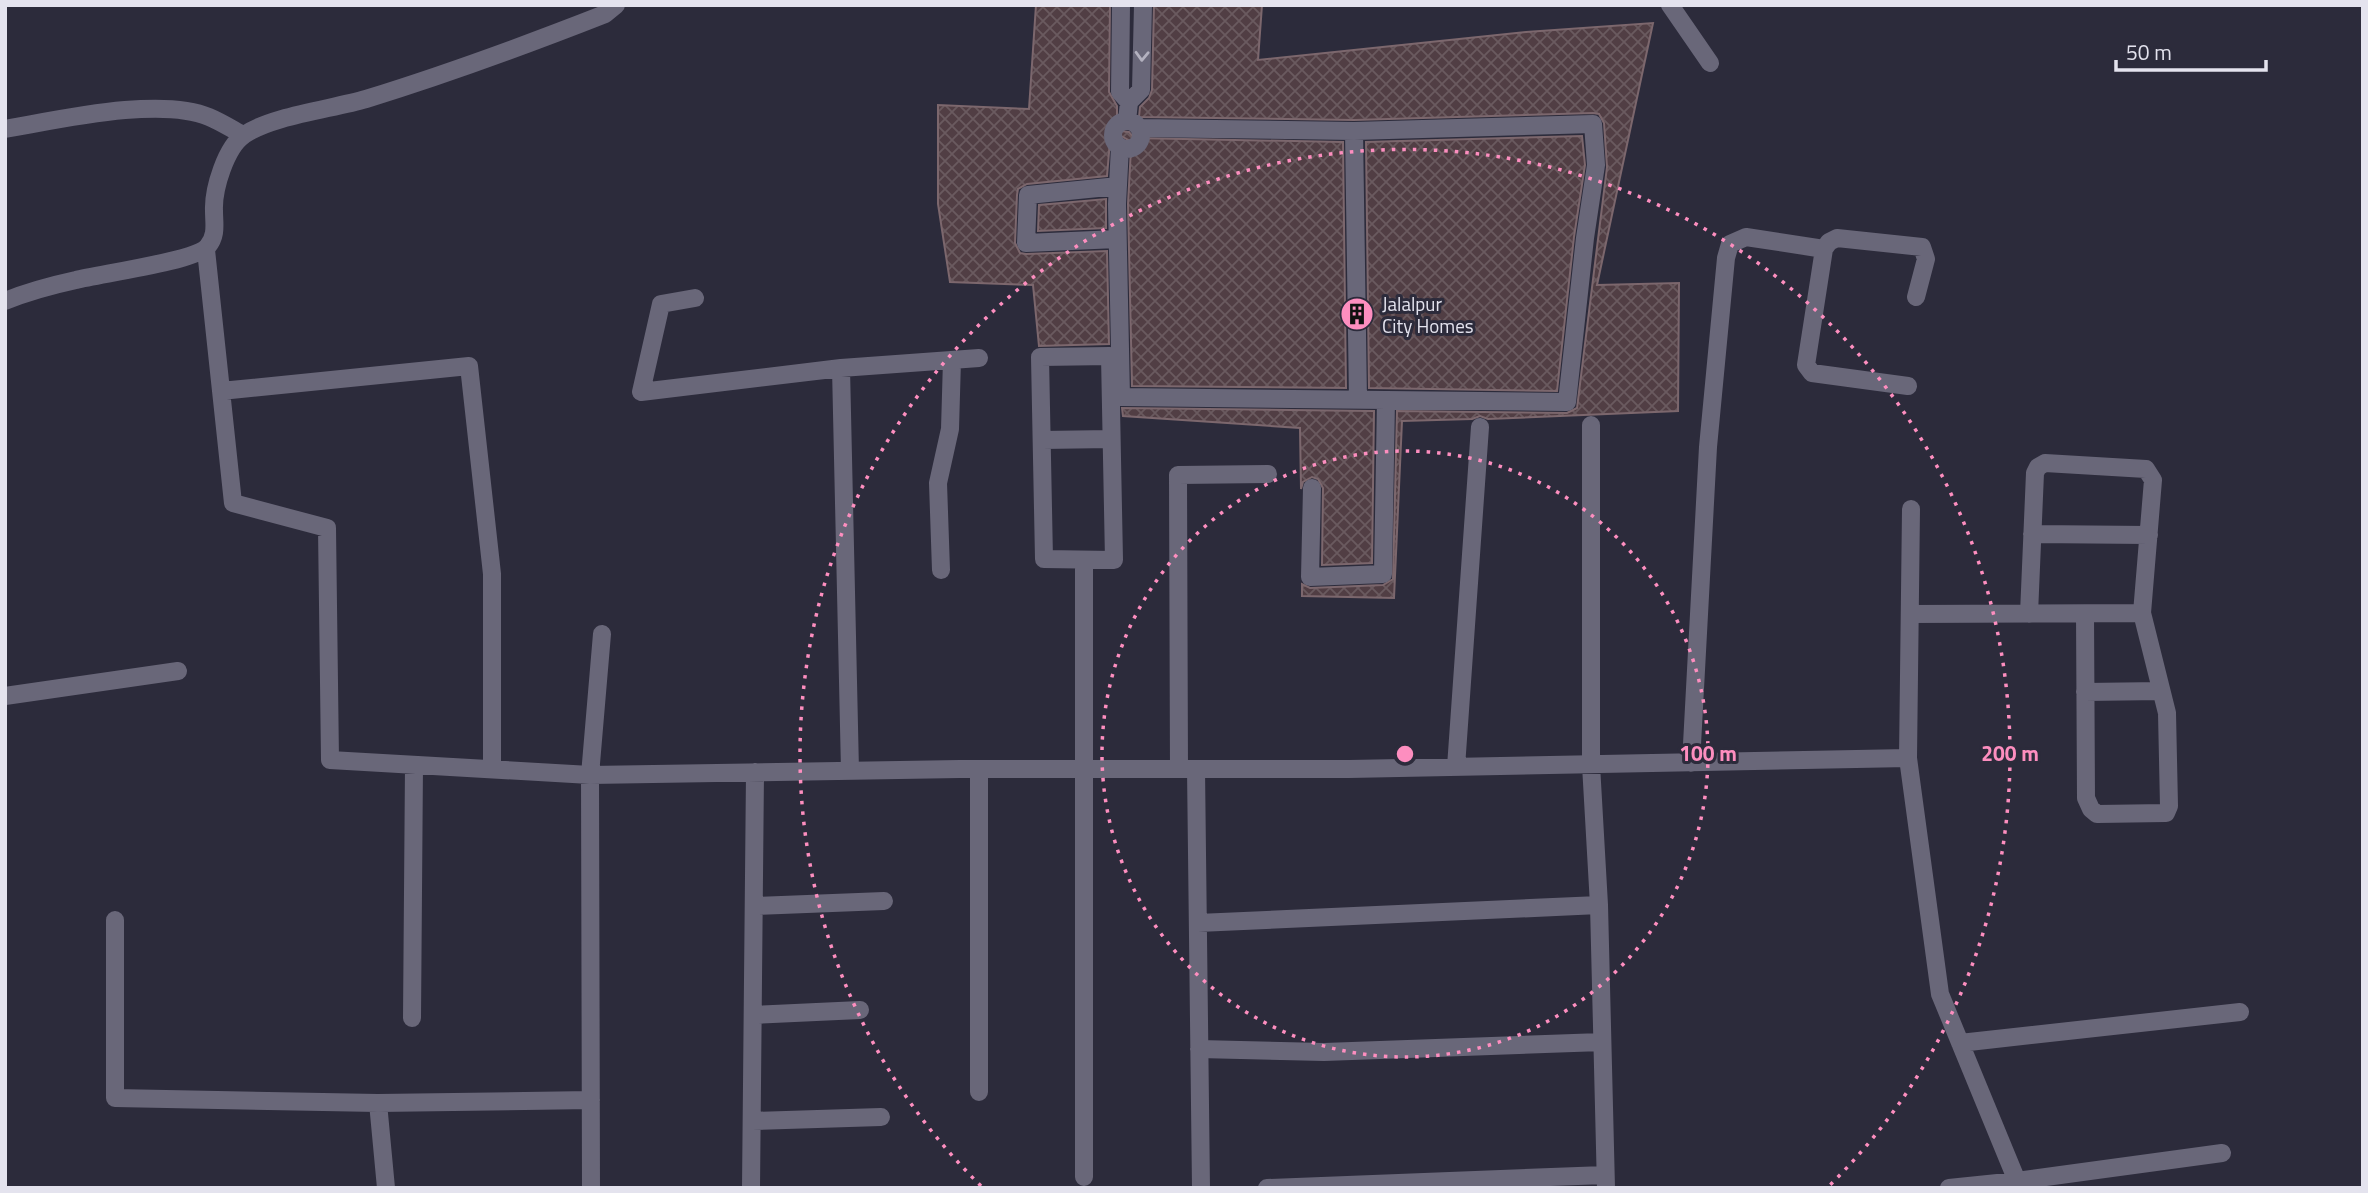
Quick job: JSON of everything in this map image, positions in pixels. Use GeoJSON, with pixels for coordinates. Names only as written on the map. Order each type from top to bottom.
{"type":"FeatureCollection","features":[{"type":"Feature","properties":{"kind":"street"},"geometry":{"type":"LineString","coordinates":[[8,296],[185,258],[206,250],[214,237],[214,209],[222,167],[243,135],[264,125],[353,103],[513,51],[605,14],[616,5]]}},
{"type":"Feature","properties":{"kind":"street"},"geometry":{"type":"LineString","coordinates":[[1121,5],[1120,92],[1129,102],[1133,124],[1141,137],[1137,145],[1129,149],[1120,147],[1117,239],[1121,397],[1567,402],[1584,238],[1596,166],[1593,124],[1354,131],[1133,124]]}},
{"type":"Feature","properties":{"kind":"street"},"geometry":{"type":"LineString","coordinates":[[1129,102],[1141,90],[1143,5]]}},
{"type":"Feature","properties":{"kind":"street"},"geometry":{"type":"LineString","coordinates":[[1670,5],[1710,63]]}},
{"type":"Feature","properties":{"kind":"street"},"geometry":{"type":"LineString","coordinates":[[5,129],[131,110],[184,110],[208,117],[243,135]]}},
{"type":"Feature","properties":{"kind":"street"},"geometry":{"type":"LineString","coordinates":[[1354,131],[1358,400]]}},
{"type":"Feature","properties":{"kind":"street"},"geometry":{"type":"LineString","coordinates":[[1117,239],[1026,243],[1027,195],[1118,186]]}},
{"type":"Feature","properties":{"kind":"street"},"geometry":{"type":"LineString","coordinates":[[1691,763],[1708,447],[1726,258],[1730,244],[1746,237],[1824,249]]}},
{"type":"Feature","properties":{"kind":"street"},"geometry":{"type":"LineString","coordinates":[[1908,386],[1812,373],[1806,365],[1824,249],[1829,242],[1837,238],[1922,247],[1926,259],[1916,297]]}},
{"type":"Feature","properties":{"kind":"street"},"geometry":{"type":"LineString","coordinates":[[206,250],[233,503],[327,528],[330,760],[590,775],[979,769],[1457,767],[1908,758]]}},
{"type":"Feature","properties":{"kind":"street"},"geometry":{"type":"LineString","coordinates":[[695,298],[661,304],[641,392],[841,368],[979,358]]}},
{"type":"Feature","properties":{"kind":"street"},"geometry":{"type":"LineString","coordinates":[[1110,356],[1114,559],[1044,559],[1042,440],[1040,357],[1110,356]]}},
{"type":"Feature","properties":{"kind":"street"},"geometry":{"type":"LineString","coordinates":[[941,570],[938,483],[950,429],[952,360]]}},
{"type":"Feature","properties":{"kind":"street"},"geometry":{"type":"LineString","coordinates":[[221,391],[469,366],[492,574],[492,769]]}},
{"type":"Feature","properties":{"kind":"street"},"geometry":{"type":"LineString","coordinates":[[841,368],[850,771]]}},
{"type":"Feature","properties":{"kind":"street"},"geometry":{"type":"LineString","coordinates":[[1312,488],[1310,577],[1383,574],[1386,400]]}},
{"type":"Feature","properties":{"kind":"street"},"geometry":{"type":"LineString","coordinates":[[1267,1188],[1605,1181],[1599,905],[1591,765],[1591,425]]}},
{"type":"Feature","properties":{"kind":"street"},"geometry":{"type":"LineString","coordinates":[[1457,767],[1480,427]]}},
{"type":"Feature","properties":{"kind":"street"},"geometry":{"type":"LineString","coordinates":[[1042,440],[1111,439]]}},
{"type":"Feature","properties":{"kind":"street"},"geometry":{"type":"LineString","coordinates":[[2029,614],[2035,473],[2038,467],[2045,463],[2146,469],[2151,473],[2153,480],[2142,613],[2167,713],[2169,806],[2166,813],[2097,814],[2091,809],[2086,798],[2085,614]]}},
{"type":"Feature","properties":{"kind":"street"},"geometry":{"type":"LineString","coordinates":[[1201,1188],[1198,923],[1187,769],[1178,475],[1268,474]]}},
{"type":"Feature","properties":{"kind":"street"},"geometry":{"type":"LineString","coordinates":[[1911,509],[1908,758],[1940,994],[2017,1181]]}},
{"type":"Feature","properties":{"kind":"street"},"geometry":{"type":"LineString","coordinates":[[2032,534],[2149,535]]}},
{"type":"Feature","properties":{"kind":"street"},"geometry":{"type":"LineString","coordinates":[[1084,559],[1084,1177]]}},
{"type":"Feature","properties":{"kind":"street"},"geometry":{"type":"LineString","coordinates":[[1910,614],[2142,613]]}},
{"type":"Feature","properties":{"kind":"street"},"geometry":{"type":"LineString","coordinates":[[591,1188],[590,775],[602,634]]}},
{"type":"Feature","properties":{"kind":"street"},"geometry":{"type":"LineString","coordinates":[[5,696],[178,671]]}},
{"type":"Feature","properties":{"kind":"street"},"geometry":{"type":"LineString","coordinates":[[2085,692],[2161,691]]}},
{"type":"Feature","properties":{"kind":"street"},"geometry":{"type":"LineString","coordinates":[[412,1018],[414,765]]}},
{"type":"Feature","properties":{"kind":"street"},"geometry":{"type":"LineString","coordinates":[[979,769],[979,1092]]}},
{"type":"Feature","properties":{"kind":"street"},"geometry":{"type":"LineString","coordinates":[[751,1188],[755,772]]}},
{"type":"Feature","properties":{"kind":"street"},"geometry":{"type":"LineString","coordinates":[[754,906],[884,901]]}},
{"type":"Feature","properties":{"kind":"street"},"geometry":{"type":"LineString","coordinates":[[1198,923],[1599,905]]}},
{"type":"Feature","properties":{"kind":"street"},"geometry":{"type":"LineString","coordinates":[[115,920],[115,1098],[379,1103],[591,1100]]}},
{"type":"Feature","properties":{"kind":"street"},"geometry":{"type":"LineString","coordinates":[[753,1015],[860,1010]]}},
{"type":"Feature","properties":{"kind":"street"},"geometry":{"type":"LineString","coordinates":[[1960,1043],[2240,1012]]}},
{"type":"Feature","properties":{"kind":"street"},"geometry":{"type":"LineString","coordinates":[[1199,1049],[1324,1052],[1602,1042]]}},
{"type":"Feature","properties":{"kind":"street"},"geometry":{"type":"LineString","coordinates":[[379,1103],[386,1188]]}},
{"type":"Feature","properties":{"kind":"street"},"geometry":{"type":"LineString","coordinates":[[752,1121],[881,1117]]}},
{"type":"Feature","properties":{"kind":"street"},"geometry":{"type":"LineString","coordinates":[[1949,1188],[2222,1153]]}},
{"type":"Feature","properties":{"kind":"building"},"geometry":{"type":"Polygon","coordinates":[[[1036,5],[1110,5],[1109,92],[1117,106],[1117,126],[1134,138],[1343,142],[1346,388],[1132,386],[1128,204],[1131,148],[1130,141],[1121,136],[1110,141],[1107,176],[1027,184],[1018,189],[1017,195],[1015,243],[1020,253],[1107,251],[1109,344],[1039,346],[1033,285],[950,282],[938,204],[938,105],[1029,109],[1036,5]]]}},
{"type":"Feature","properties":{"kind":"building"},"geometry":{"type":"Polygon","coordinates":[[[1154,5],[1262,5],[1258,60],[1526,32],[1653,23],[1597,285],[1679,283],[1678,411],[1488,419],[1480,416],[1472,419],[1402,421],[1394,598],[1302,596],[1302,584],[1310,588],[1383,585],[1393,579],[1397,411],[1567,413],[1577,408],[1607,167],[1604,123],[1599,114],[1593,113],[1354,120],[1139,117],[1140,107],[1149,98],[1152,90],[1154,5]]]}},
{"type":"Feature","properties":{"kind":"building"},"geometry":{"type":"Polygon","coordinates":[[[1582,136],[1585,165],[1557,391],[1369,388],[1366,142],[1582,136]]]}},
{"type":"Feature","properties":{"kind":"building"},"geometry":{"type":"Polygon","coordinates":[[[1106,199],[1106,228],[1038,231],[1039,205],[1106,199]]]}},
{"type":"Feature","properties":{"kind":"building"},"geometry":{"type":"Polygon","coordinates":[[[1122,408],[1374,411],[1372,563],[1322,565],[1323,488],[1318,479],[1312,477],[1303,482],[1301,489],[1300,428],[1123,416],[1122,408]]]}},
{"type":"Feature","properties":{"kind":"place","name":"Jalalpur City Homes"},"geometry":{"type":"Point","coordinates":[1357,314]}}]}
